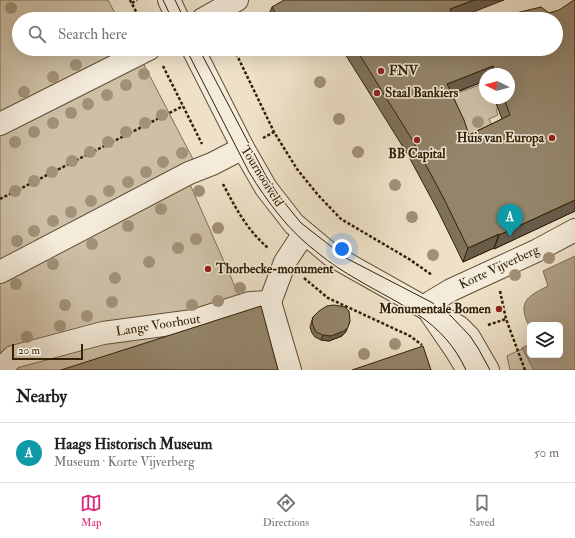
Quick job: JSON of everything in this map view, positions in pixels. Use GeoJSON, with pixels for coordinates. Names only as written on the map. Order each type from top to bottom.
{"type":"FeatureCollection","features":[{"type":"Feature","properties":{"kind":"street"},"geometry":{"type":"LineString","coordinates":[[169,0],[175,12]]}},
{"type":"Feature","properties":{"kind":"street"},"geometry":{"type":"LineString","coordinates":[[216,12],[237,0]]}},
{"type":"Feature","properties":{"kind":"street"},"geometry":{"type":"LineString","coordinates":[[0,124],[155,56]]}},
{"type":"Feature","properties":{"kind":"street","name":"Tournooiveld"},"geometry":{"type":"LineString","coordinates":[[197,56],[243,148],[266,188],[294,224],[330,255],[377,283],[427,308],[459,327],[469,337],[488,370]]}},
{"type":"Feature","properties":{"kind":"street"},"geometry":{"type":"LineString","coordinates":[[0,272],[189,173],[212,164],[243,148]]}},
{"type":"Feature","properties":{"kind":"street","name":"Korte Vijverberg"},"geometry":{"type":"LineString","coordinates":[[427,308],[432,302],[451,290],[536,251],[575,230]]}},
{"type":"Feature","properties":{"kind":"street"},"geometry":{"type":"LineString","coordinates":[[290,370],[270,302],[285,262],[304,233]]}},
{"type":"Feature","properties":{"kind":"street","name":"Lange Voorhout"},"geometry":{"type":"LineString","coordinates":[[0,370],[13,356],[103,333],[194,321],[250,303],[270,302]]}},
{"type":"Feature","properties":{"kind":"street"},"geometry":{"type":"LineString","coordinates":[[427,308],[468,370]]}},
{"type":"Feature","properties":{"kind":"path"},"geometry":{"type":"LineString","coordinates":[[136,12],[131,1],[137,0]]}},
{"type":"Feature","properties":{"kind":"path"},"geometry":{"type":"LineString","coordinates":[[155,56],[183,106],[239,214],[266,247],[328,298],[410,336]]}},
{"type":"Feature","properties":{"kind":"path"},"geometry":{"type":"LineString","coordinates":[[237,56],[274,132],[297,169],[318,195],[341,220],[409,259],[451,290]]}},
{"type":"Feature","properties":{"kind":"path"},"geometry":{"type":"LineString","coordinates":[[0,199],[183,106]]}},
{"type":"Feature","properties":{"kind":"path"},"geometry":{"type":"LineString","coordinates":[[484,327],[506,319],[525,370]]}},
{"type":"Feature","properties":{"kind":"shaded area"},"geometry":{"type":"Polygon","coordinates":[[[0,0],[108,0],[114,12],[12,12],[12,56],[139,56],[195,163],[189,182],[240,298],[267,305],[69,370],[0,370],[0,0]]]}},
{"type":"Feature","properties":{"kind":"shaded area"},"geometry":{"type":"Polygon","coordinates":[[[479,85],[479,104],[509,104],[496,109],[498,115],[489,119],[495,132],[464,144],[444,98],[479,85]]]}},
{"type":"Feature","properties":{"kind":"shaded area"},"geometry":{"type":"Polygon","coordinates":[[[575,256],[575,370],[534,370],[527,358],[563,358],[563,322],[527,322],[524,312],[524,306],[529,297],[548,286],[543,271],[575,256]]]}},
{"type":"Feature","properties":{"kind":"shaded area"},"geometry":{"type":"Polygon","coordinates":[[[527,346],[527,358],[533,358],[546,370],[510,370],[507,356],[527,346]]]}},
{"type":"Feature","properties":{"kind":"shaded area"},"geometry":{"type":"Polygon","coordinates":[[[527,346],[527,357],[522,348],[527,346]]]}},
{"type":"Feature","properties":{"kind":"building"},"geometry":{"type":"Polygon","coordinates":[[[284,0],[474,0],[450,9],[451,12],[275,12],[272,7],[284,0]]]}},
{"type":"Feature","properties":{"kind":"building"},"geometry":{"type":"Polygon","coordinates":[[[575,0],[575,200],[468,248],[413,141],[360,56],[563,56],[563,12],[552,12],[559,10],[575,0]]]}},
{"type":"Feature","properties":{"kind":"building"},"geometry":{"type":"Polygon","coordinates":[[[541,7],[548,12],[520,12],[541,7]]]}},
{"type":"Feature","properties":{"kind":"building"},"geometry":{"type":"Polygon","coordinates":[[[334,305],[345,307],[349,311],[350,321],[348,327],[344,331],[331,336],[316,332],[312,322],[313,317],[327,306],[334,305]]]}},
{"type":"Feature","properties":{"kind":"building"},"geometry":{"type":"Polygon","coordinates":[[[261,306],[278,370],[61,370],[261,306]]]}},
{"type":"Feature","properties":{"kind":"building"},"geometry":{"type":"Polygon","coordinates":[[[423,346],[431,370],[352,370],[423,346]]]}},
{"type":"Feature","properties":{"kind":"tram line"},"geometry":{"type":"LineString","coordinates":[[163,0],[169,12]]}},
{"type":"Feature","properties":{"kind":"tram line"},"geometry":{"type":"LineString","coordinates":[[175,0],[181,12]]}},
{"type":"Feature","properties":{"kind":"tram line"},"geometry":{"type":"LineString","coordinates":[[190,56],[249,172],[264,195],[288,226],[307,244],[332,264],[420,316],[433,326],[446,338],[457,353],[466,370]]}},
{"type":"Feature","properties":{"kind":"tram line"},"geometry":{"type":"LineString","coordinates":[[203,56],[266,176],[279,196],[301,223],[346,258],[431,302],[451,316],[470,336],[490,370]]}},
{"type":"Feature","properties":{"kind":"place","name":"FNV"},"geometry":{"type":"Point","coordinates":[381,71]}},
{"type":"Feature","properties":{"kind":"place","name":"Staal Bankiers"},"geometry":{"type":"Point","coordinates":[377,93]}},
{"type":"Feature","properties":{"kind":"place","name":"Huis van Europa"},"geometry":{"type":"Point","coordinates":[552,138]}},
{"type":"Feature","properties":{"kind":"place","name":"BB Capital"},"geometry":{"type":"Point","coordinates":[417,140]}},
{"type":"Feature","properties":{"kind":"place","name":"Haags Historisch Museum"},"geometry":{"type":"Point","coordinates":[510,237]}},
{"type":"Feature","properties":{"kind":"place","name":"Thorbecke-monument"},"geometry":{"type":"Point","coordinates":[208,269]}},
{"type":"Feature","properties":{"kind":"place","name":"Monumentale Bomen"},"geometry":{"type":"Point","coordinates":[499,309]}}]}
